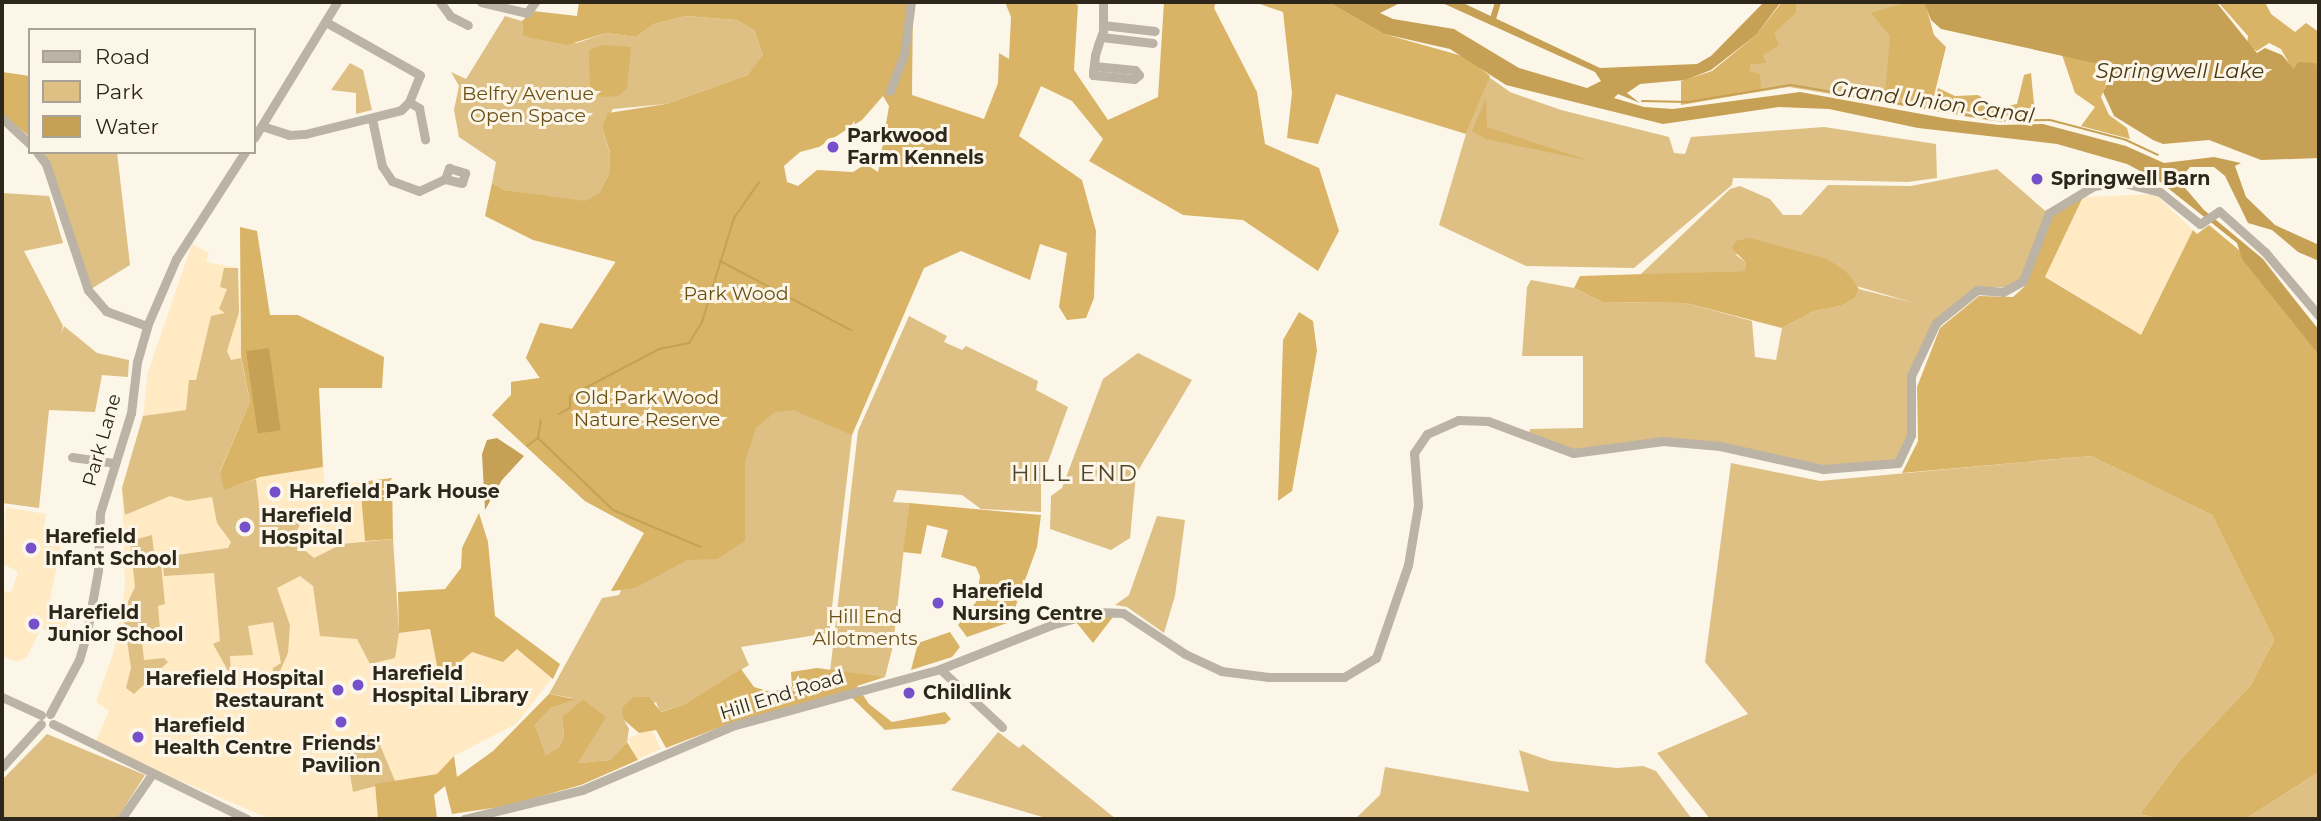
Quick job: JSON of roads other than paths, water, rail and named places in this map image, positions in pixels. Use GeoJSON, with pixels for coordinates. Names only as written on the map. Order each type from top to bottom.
{"type":"FeatureCollection","features":[{"type":"Feature","properties":{"kind":"street"},"geometry":{"type":"LineString","coordinates":[[256,135],[337,2]]}},
{"type":"Feature","properties":{"kind":"street"},"geometry":{"type":"LineString","coordinates":[[440,2],[450,16],[468,25]]}},
{"type":"Feature","properties":{"kind":"street"},"geometry":{"type":"LineString","coordinates":[[481,2],[527,13],[535,2]]}},
{"type":"Feature","properties":{"kind":"street"},"geometry":{"type":"LineString","coordinates":[[890,91],[904,55],[911,2]]}},
{"type":"Feature","properties":{"kind":"street"},"geometry":{"type":"LineString","coordinates":[[1094,69],[1102,37],[1103,2]]}},
{"type":"Feature","properties":{"kind":"street"},"geometry":{"type":"LineString","coordinates":[[262,125],[297,135],[372,119],[401,110],[409,102],[421,75],[326,22]]}},
{"type":"Feature","properties":{"kind":"street"},"geometry":{"type":"LineString","coordinates":[[1103,25],[1155,30]]}},
{"type":"Feature","properties":{"kind":"street"},"geometry":{"type":"LineString","coordinates":[[1102,37],[1153,43]]}},
{"type":"Feature","properties":{"kind":"street"},"geometry":{"type":"LineString","coordinates":[[409,102],[419,108],[425,139]]}},
{"type":"Feature","properties":{"kind":"street"},"geometry":{"type":"LineString","coordinates":[[2,118],[28,142]]}},
{"type":"Feature","properties":{"kind":"street"},"geometry":{"type":"LineString","coordinates":[[372,119],[382,166],[392,181],[419,191],[445,179]]}},
{"type":"Feature","properties":{"kind":"street"},"geometry":{"type":"LineString","coordinates":[[38,154],[49,171],[88,290],[106,311],[147,326]]}},
{"type":"Feature","properties":{"kind":"street","name":"Park Lane"},"geometry":{"type":"LineString","coordinates":[[2,767],[46,719],[79,660],[87,632],[97,570],[100,513],[131,413],[137,362],[147,326],[176,259],[244,154]]}},
{"type":"Feature","properties":{"kind":"street","name":"Hill End Road"},"geometry":{"type":"LineString","coordinates":[[464,819],[503,816],[582,790],[732,726],[940,669],[1051,625],[1113,611],[1221,671],[1269,677],[1344,677],[1376,657],[1408,565],[1418,505],[1414,453],[1427,434],[1458,420],[1488,421],[1573,453],[1663,441],[1720,446],[1823,469],[1891,465],[1905,454],[1911,435],[1911,376],[1936,323],[1977,290],[2003,292],[2023,281],[2049,213],[2094,186],[2120,182],[2160,192],[2196,222],[2205,222],[2213,211],[2219,211],[2265,252],[2319,316]]}},
{"type":"Feature","properties":{"kind":"street"},"geometry":{"type":"LineString","coordinates":[[72,457],[114,463]]}},
{"type":"Feature","properties":{"kind":"street"},"geometry":{"type":"LineString","coordinates":[[940,669],[1002,727]]}},
{"type":"Feature","properties":{"kind":"street"},"geometry":{"type":"LineString","coordinates":[[2,697],[232,817],[247,819]]}},
{"type":"Feature","properties":{"kind":"street"},"geometry":{"type":"LineString","coordinates":[[121,819],[152,774]]}},
{"type":"Feature","properties":{"kind":"water"},"geometry":{"type":"Polygon","coordinates":[[[1328,2],[1402,2],[1380,13],[1393,19],[1454,29],[1519,68],[1587,88],[1601,81],[1595,72],[1440,2],[1461,2],[1600,68],[1697,64],[1711,56],[1764,2],[1781,2],[1756,35],[1711,70],[1685,80],[1640,84],[1627,93],[1640,103],[1618,94],[1614,98],[1644,107],[1673,109],[1800,92],[1949,119],[1999,125],[2043,124],[2126,146],[2164,163],[2214,157],[2241,163],[2235,166],[2246,197],[2275,225],[2319,245],[2319,261],[2298,252],[2272,230],[2248,223],[2225,176],[2214,167],[2190,167],[2179,181],[2204,210],[2263,259],[2319,330],[2319,355],[2242,259],[2237,243],[2159,181],[2127,164],[2057,144],[1918,128],[1829,109],[1779,107],[1663,124],[1506,85],[1450,49],[1384,34],[1328,2]]]}},
{"type":"Feature","properties":{"kind":"water","name":"Springwell Lake"},"geometry":{"type":"Polygon","coordinates":[[[1924,2],[2217,3],[2257,53],[2265,48],[2282,55],[2294,69],[2298,62],[2315,63],[2319,69],[2319,158],[2261,160],[2209,140],[2163,144],[2114,116],[2103,92],[2111,75],[2099,64],[1941,29],[1931,20],[1924,2]]]}},
{"type":"Feature","properties":{"kind":"water"},"geometry":{"type":"Polygon","coordinates":[[[269,348],[281,430],[258,433],[246,351],[269,348]]]}},
{"type":"Feature","properties":{"kind":"water"},"geometry":{"type":"Polygon","coordinates":[[[497,438],[524,456],[502,480],[485,510],[482,454],[487,440],[497,438]]]}},
{"type":"Feature","properties":{"kind":"waterway"},"geometry":{"type":"LineString","coordinates":[[1492,22],[1498,2]]}},
{"type":"Feature","properties":{"kind":"waterway","name":"Grand Union Canal"},"geometry":{"type":"LineString","coordinates":[[1642,101],[1688,102],[1791,85],[2001,121],[2050,120],[2126,140],[2158,155]]}},
{"type":"Feature","properties":{"kind":"waterway"},"geometry":{"type":"LineString","coordinates":[[559,414],[570,408],[570,396],[659,349],[689,343],[702,322],[734,218],[759,182]]}},
{"type":"Feature","properties":{"kind":"waterway"},"geometry":{"type":"LineString","coordinates":[[720,261],[851,330]]}},
{"type":"Feature","properties":{"kind":"waterway"},"geometry":{"type":"LineString","coordinates":[[527,446],[538,438],[541,420]]}},
{"type":"Feature","properties":{"kind":"waterway"},"geometry":{"type":"LineString","coordinates":[[538,438],[613,510],[701,547]]}},
{"type":"Feature","properties":{"kind":"place","name":"Parkwood Farm Kennels"},"geometry":{"type":"Point","coordinates":[833,147]}},
{"type":"Feature","properties":{"kind":"place","name":"Springwell Barn"},"geometry":{"type":"Point","coordinates":[2037,179]}},
{"type":"Feature","properties":{"kind":"place","name":"Harefield Park House"},"geometry":{"type":"Point","coordinates":[275,492]}},
{"type":"Feature","properties":{"kind":"place","name":"Harefield Hospital"},"geometry":{"type":"Point","coordinates":[245,527]}},
{"type":"Feature","properties":{"kind":"place","name":"Harefield Infant School"},"geometry":{"type":"Point","coordinates":[31,548]}},
{"type":"Feature","properties":{"kind":"place","name":"Harefield Nursing Centre"},"geometry":{"type":"Point","coordinates":[938,603]}},
{"type":"Feature","properties":{"kind":"place","name":"Harefield Junior School"},"geometry":{"type":"Point","coordinates":[34,624]}},
{"type":"Feature","properties":{"kind":"place","name":"Harefield Hospital Library"},"geometry":{"type":"Point","coordinates":[358,685]}},
{"type":"Feature","properties":{"kind":"place","name":"Harefield Hospital Restaurant"},"geometry":{"type":"Point","coordinates":[338,690]}},
{"type":"Feature","properties":{"kind":"place","name":"Childlink"},"geometry":{"type":"Point","coordinates":[909,693]}},
{"type":"Feature","properties":{"kind":"place","name":"Friends' Pavilion"},"geometry":{"type":"Point","coordinates":[341,722]}},
{"type":"Feature","properties":{"kind":"place","name":"Harefield Health Centre"},"geometry":{"type":"Point","coordinates":[138,737]}},
{"type":"Feature","properties":{"kind":"district","name":"HILL END"},"geometry":{"type":"Point","coordinates":[1075,473]}},
{"type":"Feature","properties":{"kind":"park label","name":"Belfry Avenue Open Space"},"geometry":{"type":"Point","coordinates":[528,105]}},
{"type":"Feature","properties":{"kind":"park label","name":"Park Wood"},"geometry":{"type":"Point","coordinates":[736,294]}},
{"type":"Feature","properties":{"kind":"park label","name":"Old Park Wood Nature Reserve"},"geometry":{"type":"Point","coordinates":[647,409]}},
{"type":"Feature","properties":{"kind":"park label","name":"Hill End Allotments"},"geometry":{"type":"Point","coordinates":[865,628]}}]}
